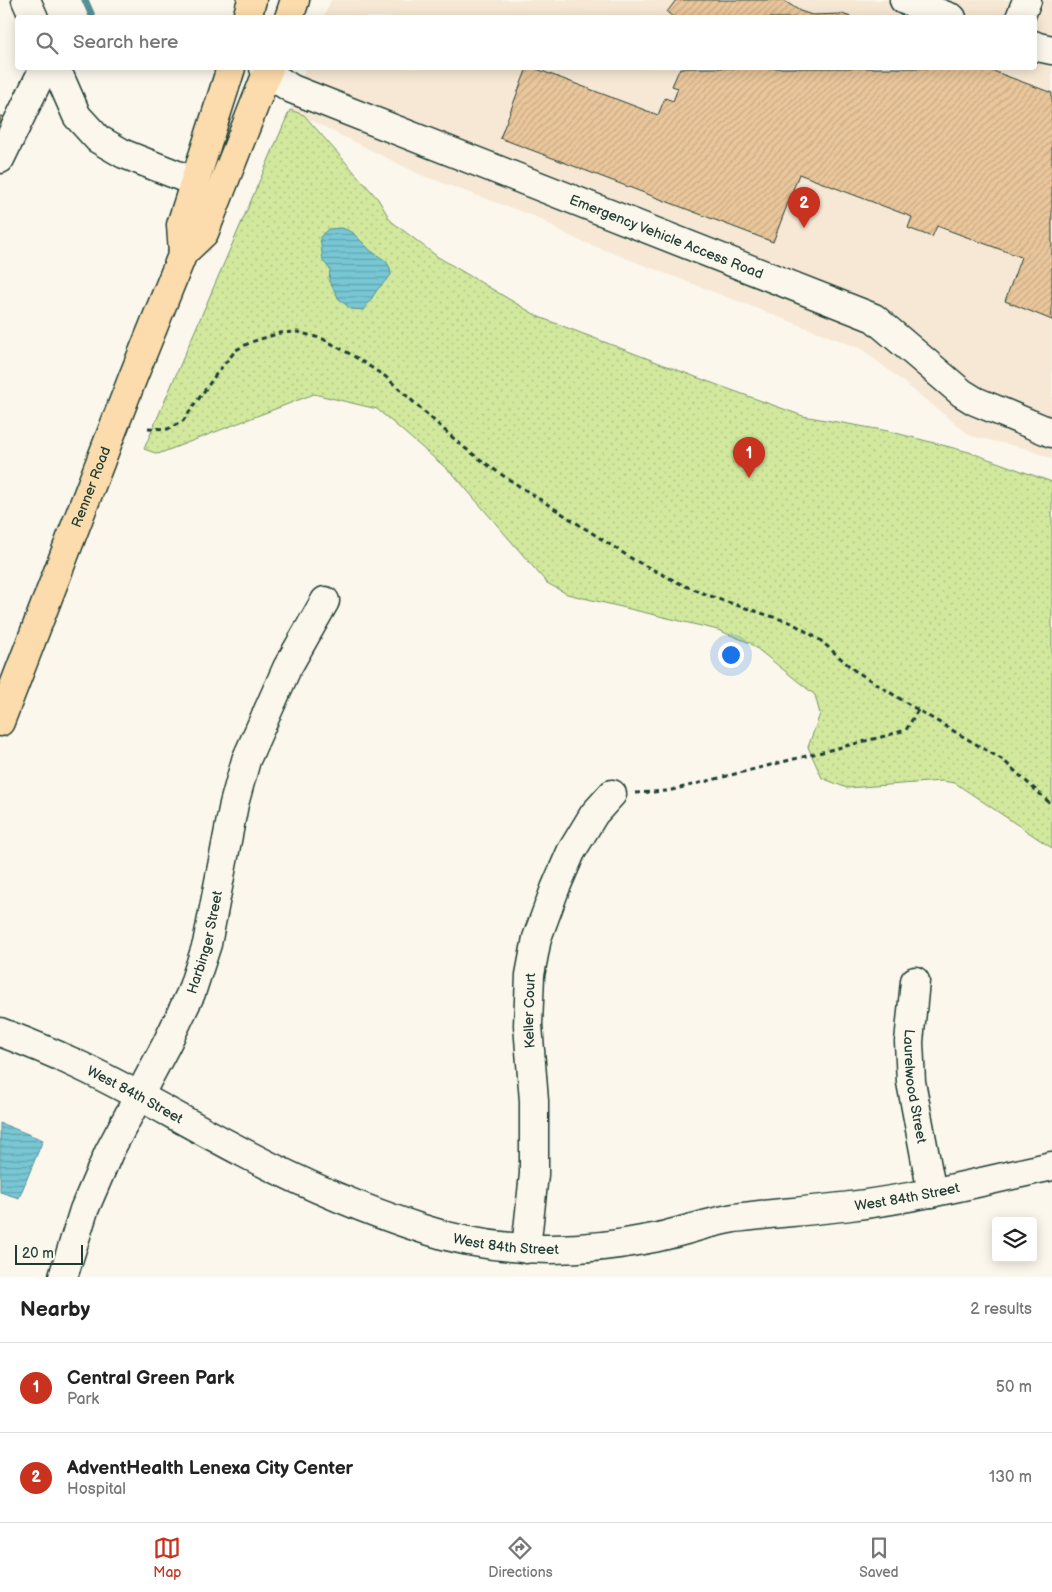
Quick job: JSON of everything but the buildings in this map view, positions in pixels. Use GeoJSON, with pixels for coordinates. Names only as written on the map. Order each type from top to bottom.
{"type":"FeatureCollection","features":[{"type":"Feature","properties":{"kind":"main road"},"geometry":{"type":"LineString","coordinates":[[248,15],[252,0]]}},
{"type":"Feature","properties":{"kind":"main road"},"geometry":{"type":"LineString","coordinates":[[289,15],[295,0]]}},
{"type":"Feature","properties":{"kind":"main road","name":"Renner Road"},"geometry":{"type":"LineString","coordinates":[[183,253],[181,226],[230,70]]}},
{"type":"Feature","properties":{"kind":"main road","name":"Renner Road"},"geometry":{"type":"LineString","coordinates":[[0,722],[133,376],[183,253],[204,233],[267,70]]}},
{"type":"Feature","properties":{"kind":"street"},"geometry":{"type":"LineString","coordinates":[[26,0],[33,15]]}},
{"type":"Feature","properties":{"kind":"street"},"geometry":{"type":"LineString","coordinates":[[904,0],[944,15]]}},
{"type":"Feature","properties":{"kind":"street"},"geometry":{"type":"LineString","coordinates":[[1021,15],[1027,0]]}},
{"type":"Feature","properties":{"kind":"street"},"geometry":{"type":"LineString","coordinates":[[1037,46],[1052,50]]}},
{"type":"Feature","properties":{"kind":"street"},"geometry":{"type":"LineString","coordinates":[[0,158],[43,70]]}},
{"type":"Feature","properties":{"kind":"street"},"geometry":{"type":"LineString","coordinates":[[57,70],[77,116],[98,139],[124,154],[195,182]]}},
{"type":"Feature","properties":{"kind":"street","name":"Emergency Vehicle Access Road"},"geometry":{"type":"LineString","coordinates":[[268,70],[292,89],[874,318],[962,393],[975,401],[1052,433]]}},
{"type":"Feature","properties":{"kind":"street","name":"Harbinger Street"},"geometry":{"type":"LineString","coordinates":[[63,1277],[84,1210],[109,1152],[187,1002],[206,944],[234,804],[246,760],[287,668],[325,601]]}},
{"type":"Feature","properties":{"kind":"street","name":"Keller Court"},"geometry":{"type":"LineString","coordinates":[[526,1249],[534,1174],[534,1101],[528,1025],[530,975],[537,938],[571,852],[594,814],[612,794]]}},
{"type":"Feature","properties":{"kind":"street","name":"Laurelwood Street"},"geometry":{"type":"LineString","coordinates":[[915,980],[909,1042],[911,1082],[932,1193]]}},
{"type":"Feature","properties":{"kind":"street","name":"West 84th Street"},"geometry":{"type":"LineString","coordinates":[[0,1032],[70,1061],[139,1095],[244,1153],[338,1198],[424,1230],[472,1242],[526,1249],[587,1248],[648,1239],[719,1221],[770,1213],[851,1206],[932,1193],[1052,1166]]}},
{"type":"Feature","properties":{"kind":"path"},"geometry":{"type":"LineString","coordinates":[[148,428],[168,429],[183,421],[236,350],[251,342],[280,333],[298,332],[323,339],[386,377],[462,446],[499,473],[634,560],[683,585],[792,624],[820,640],[854,670],[1003,760],[1052,804]]}},
{"type":"Feature","properties":{"kind":"path"},"geometry":{"type":"LineString","coordinates":[[612,794],[668,791],[886,736],[906,730],[918,710]]}},
{"type":"Feature","properties":{"kind":"shaded area"},"geometry":{"type":"Polygon","coordinates":[[[331,0],[1052,0],[1052,459],[1024,448],[971,436],[862,349],[576,239],[536,217],[421,175],[290,110],[305,70],[1037,70],[1037,15],[325,15],[331,0]]]}},
{"type":"Feature","properties":{"kind":"green space"},"geometry":{"type":"Polygon","coordinates":[[[290,110],[304,115],[378,199],[391,221],[438,257],[539,317],[803,416],[888,431],[969,452],[1052,482],[1052,848],[955,783],[942,781],[847,788],[822,778],[808,747],[820,714],[815,695],[750,643],[718,630],[567,594],[547,583],[454,475],[377,409],[314,394],[158,454],[144,449],[290,110]]]}},
{"type":"Feature","properties":{"kind":"water"},"geometry":{"type":"Polygon","coordinates":[[[342,228],[352,232],[371,251],[386,261],[390,268],[391,275],[377,290],[364,310],[351,309],[339,299],[329,281],[330,269],[323,261],[320,237],[328,229],[342,228]]]}},
{"type":"Feature","properties":{"kind":"water"},"geometry":{"type":"Polygon","coordinates":[[[0,1123],[43,1140],[19,1198],[0,1192],[0,1123]]]}},
{"type":"Feature","properties":{"kind":"waterway"},"geometry":{"type":"LineString","coordinates":[[85,0],[92,15]]}},
{"type":"Feature","properties":{"kind":"place","name":"AdventHealth Lenexa City Center"},"geometry":{"type":"Point","coordinates":[804,228]}},
{"type":"Feature","properties":{"kind":"place","name":"Central Green Park"},"geometry":{"type":"Point","coordinates":[749,478]}}]}
